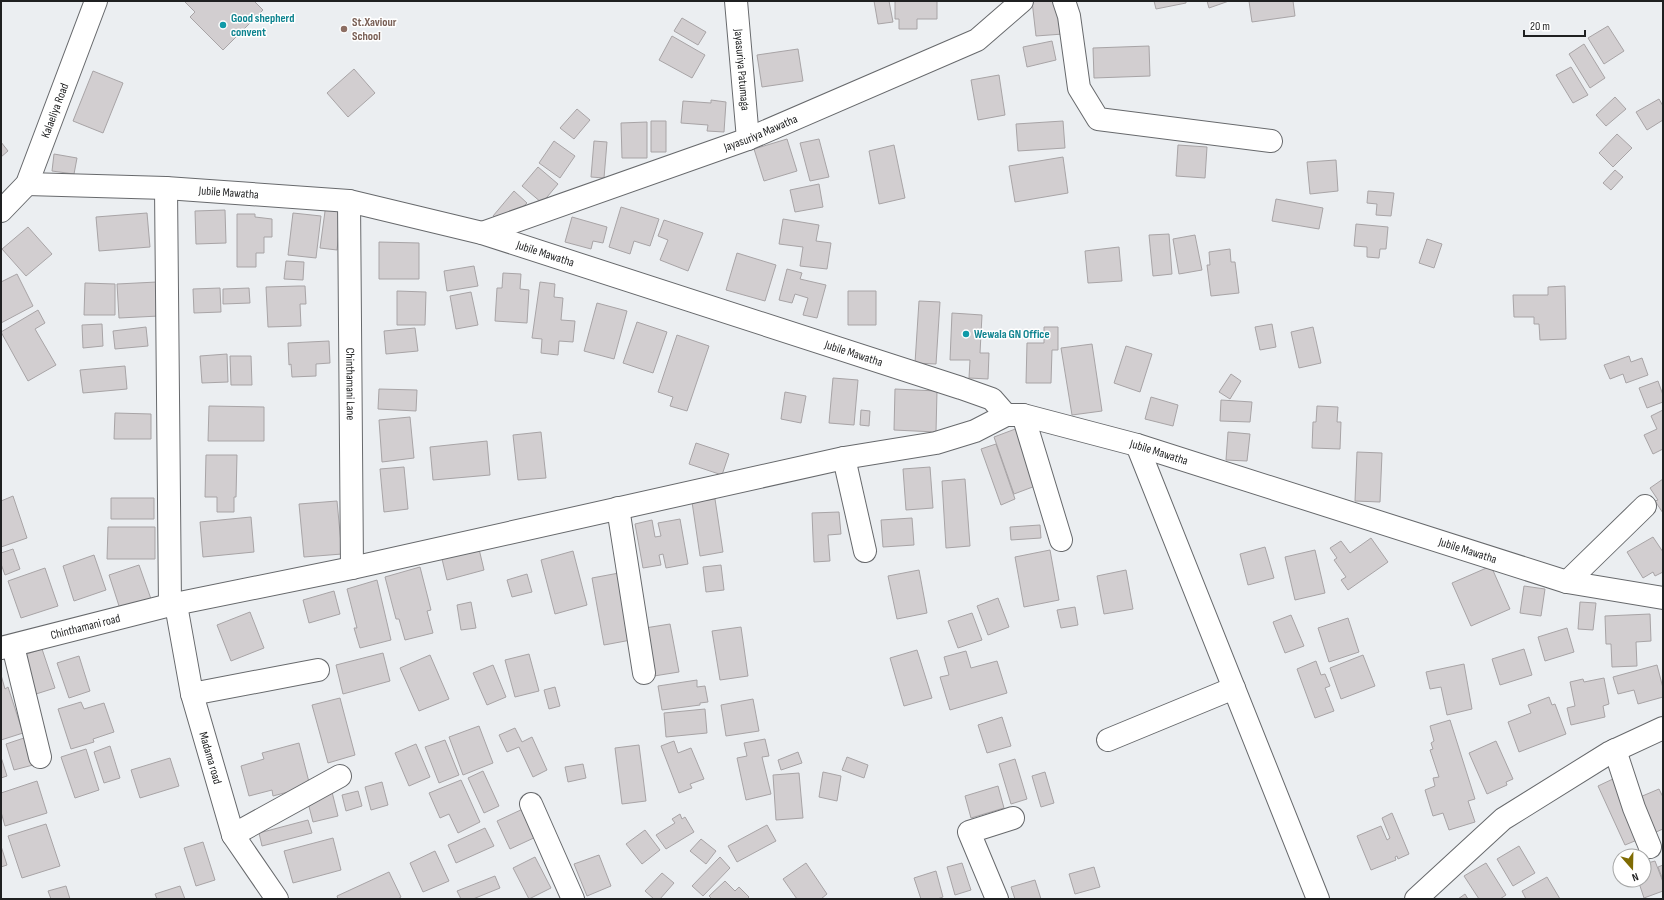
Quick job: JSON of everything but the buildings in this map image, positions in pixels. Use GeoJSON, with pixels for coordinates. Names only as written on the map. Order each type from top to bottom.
{"type":"FeatureCollection","features":[{"type":"Feature","properties":{"kind":"street","name":"Kalaeliya Road"},"geometry":{"type":"LineString","coordinates":[[1,211],[27,184],[96,1]]}},
{"type":"Feature","properties":{"kind":"street","name":"Jayasuriya Patumaga"},"geometry":{"type":"LineString","coordinates":[[736,1],[748,139]]}},
{"type":"Feature","properties":{"kind":"street","name":"Jayasuriya Mawatha"},"geometry":{"type":"LineString","coordinates":[[482,233],[748,139],[977,40],[1022,1]]}},
{"type":"Feature","properties":{"kind":"street"},"geometry":{"type":"LineString","coordinates":[[1064,1],[1069,16],[1079,88],[1098,119],[1271,141]]}},
{"type":"Feature","properties":{"kind":"street","name":"Jubile Mawatha"},"geometry":{"type":"LineString","coordinates":[[27,184],[166,188],[349,201],[482,233],[961,388],[992,399],[1015,415],[1137,445],[1566,582],[1663,598]]}},
{"type":"Feature","properties":{"kind":"street","name":"Madama road"},"geometry":{"type":"LineString","coordinates":[[166,188],[173,605],[192,694],[233,834],[277,899]]}},
{"type":"Feature","properties":{"kind":"street","name":"Chinthamani Lane"},"geometry":{"type":"LineString","coordinates":[[349,201],[352,568]]}},
{"type":"Feature","properties":{"kind":"street"},"geometry":{"type":"LineString","coordinates":[[1015,415],[1061,540]]}},
{"type":"Feature","properties":{"kind":"street","name":"Chinthamani road"},"geometry":{"type":"LineString","coordinates":[[7,647],[173,605],[352,568],[844,458],[936,443],[975,431],[1015,415]]}},
{"type":"Feature","properties":{"kind":"street"},"geometry":{"type":"LineString","coordinates":[[1137,445],[1318,899]]}},
{"type":"Feature","properties":{"kind":"street"},"geometry":{"type":"LineString","coordinates":[[844,458],[866,551]]}},
{"type":"Feature","properties":{"kind":"street"},"geometry":{"type":"LineString","coordinates":[[1566,582],[1645,506]]}},
{"type":"Feature","properties":{"kind":"street"},"geometry":{"type":"LineString","coordinates":[[618,508],[644,673]]}},
{"type":"Feature","properties":{"kind":"street"},"geometry":{"type":"LineString","coordinates":[[7,647],[40,757]]}},
{"type":"Feature","properties":{"kind":"street"},"geometry":{"type":"LineString","coordinates":[[192,694],[318,670]]}},
{"type":"Feature","properties":{"kind":"street"},"geometry":{"type":"LineString","coordinates":[[1108,740],[1234,688]]}},
{"type":"Feature","properties":{"kind":"street"},"geometry":{"type":"LineString","coordinates":[[1416,899],[1503,819],[1616,750],[1663,728]]}},
{"type":"Feature","properties":{"kind":"street"},"geometry":{"type":"LineString","coordinates":[[1616,750],[1634,808],[1650,847]]}},
{"type":"Feature","properties":{"kind":"street"},"geometry":{"type":"LineString","coordinates":[[233,834],[340,776]]}},
{"type":"Feature","properties":{"kind":"street"},"geometry":{"type":"LineString","coordinates":[[531,804],[573,899]]}},
{"type":"Feature","properties":{"kind":"street"},"geometry":{"type":"LineString","coordinates":[[997,899],[969,832],[1013,818]]}},
{"type":"Feature","properties":{"kind":"place","name":"Good shepherd convent"},"geometry":{"type":"Point","coordinates":[223,25]}},
{"type":"Feature","properties":{"kind":"place","name":"St.Xaviour School"},"geometry":{"type":"Point","coordinates":[344,29]}},
{"type":"Feature","properties":{"kind":"place","name":"Wewala GN Office"},"geometry":{"type":"Point","coordinates":[966,334]}}]}
